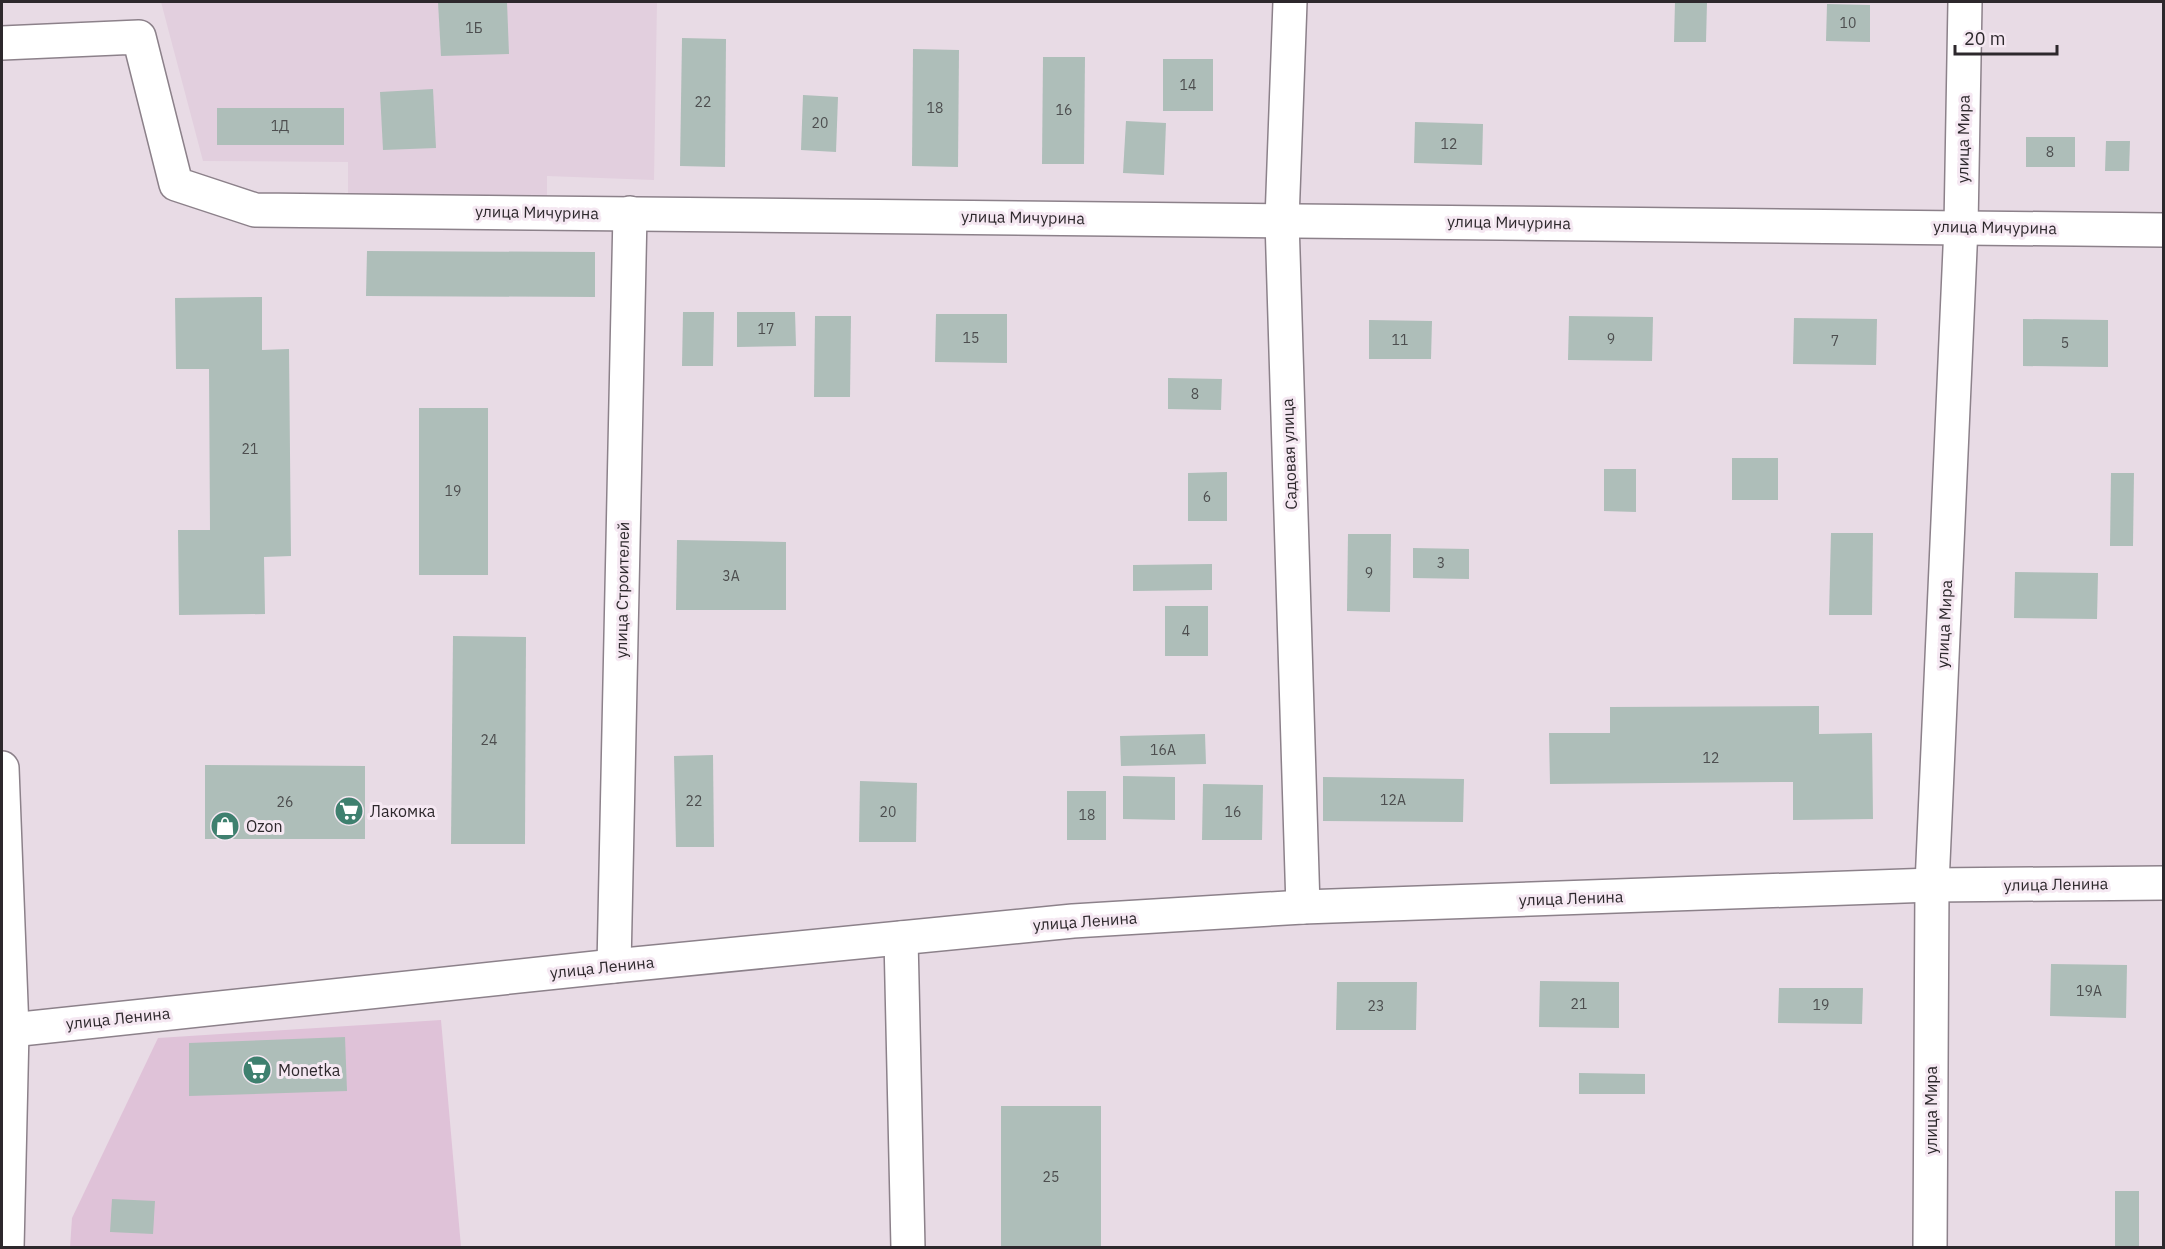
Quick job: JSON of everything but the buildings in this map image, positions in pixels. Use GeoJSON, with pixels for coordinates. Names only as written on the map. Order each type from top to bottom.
{"type":"FeatureCollection","features":[{"type":"Feature","properties":{"kind":"street","name":"Садовая улица"},"geometry":{"type":"LineString","coordinates":[[1290,2],[1282,220],[1303,907]]}},
{"type":"Feature","properties":{"kind":"street","name":"улица Мира"},"geometry":{"type":"LineString","coordinates":[[1930,1248],[1932,885],[1961,226],[1965,2]]}},
{"type":"Feature","properties":{"kind":"street","name":"улица Мичурина"},"geometry":{"type":"LineString","coordinates":[[2,43],[139,37],[176,184],[255,210],[1961,226],[2163,230]]}},
{"type":"Feature","properties":{"kind":"street","name":"улица Строителей"},"geometry":{"type":"LineString","coordinates":[[614,966],[630,213]]}},
{"type":"Feature","properties":{"kind":"street"},"geometry":{"type":"LineString","coordinates":[[2,768],[7,1030],[7,1248]]}},
{"type":"Feature","properties":{"kind":"street","name":"улица Ленина"},"geometry":{"type":"LineString","coordinates":[[7,1030],[614,966],[1073,921],[1303,907],[1932,885],[2163,883]]}},
{"type":"Feature","properties":{"kind":"street"},"geometry":{"type":"LineString","coordinates":[[901,938],[908,1248]]}},
{"type":"Feature","properties":{"kind":"shaded area"},"geometry":{"type":"Polygon","coordinates":[[[161,2],[657,2],[654,180],[547,176],[547,205],[348,204],[348,162],[203,161],[161,2]]]}},
{"type":"Feature","properties":{"kind":"shaded area"},"geometry":{"type":"Polygon","coordinates":[[[441,1020],[461,1247],[70,1248],[72,1218],[158,1038],[441,1020]]]}},
{"type":"Feature","properties":{"kind":"place","name":"Лакомка"},"geometry":{"type":"Point","coordinates":[349,811]}},
{"type":"Feature","properties":{"kind":"place","name":"Ozon"},"geometry":{"type":"Point","coordinates":[225,826]}},
{"type":"Feature","properties":{"kind":"place","name":"Monetka"},"geometry":{"type":"Point","coordinates":[257,1070]}}]}
